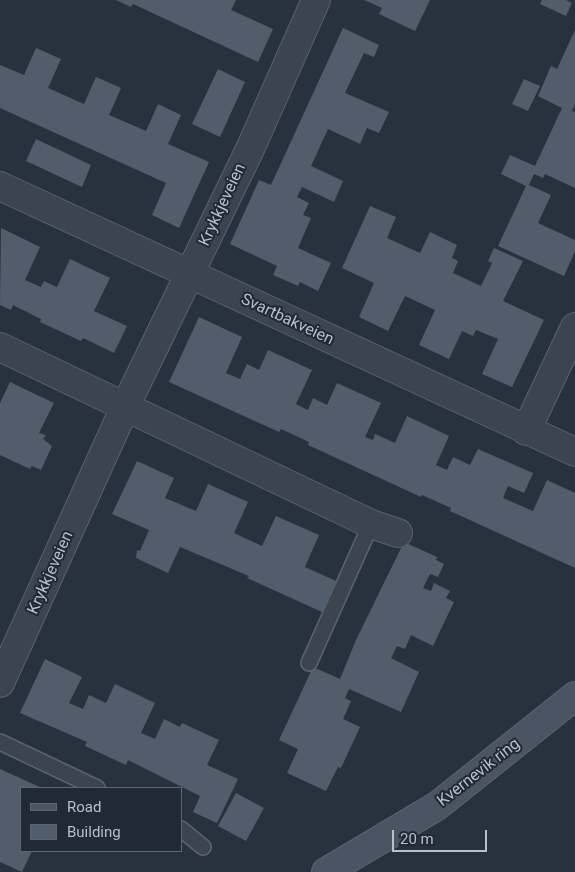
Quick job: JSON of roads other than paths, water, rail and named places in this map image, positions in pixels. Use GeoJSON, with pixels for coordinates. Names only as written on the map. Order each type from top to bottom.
{"type":"FeatureCollection","features":[{"type":"Feature","properties":{"kind":"main road","name":"Kvernevik ring"},"geometry":{"type":"LineString","coordinates":[[326,872],[437,806],[575,696]]}},
{"type":"Feature","properties":{"kind":"street","name":"Krykkjeveien"},"geometry":{"type":"LineString","coordinates":[[0,683],[125,407],[251,147],[316,0]]}},
{"type":"Feature","properties":{"kind":"street","name":"Svartbakveien"},"geometry":{"type":"LineString","coordinates":[[0,186],[526,431],[575,452]]}},
{"type":"Feature","properties":{"kind":"street"},"geometry":{"type":"LineString","coordinates":[[526,431],[575,327]]}},
{"type":"Feature","properties":{"kind":"street"},"geometry":{"type":"LineString","coordinates":[[0,347],[371,524],[398,533]]}},
{"type":"Feature","properties":{"kind":"lane"},"geometry":{"type":"LineString","coordinates":[[309,663],[371,524]]}},
{"type":"Feature","properties":{"kind":"lane"},"geometry":{"type":"LineString","coordinates":[[0,742],[95,787]]}},
{"type":"Feature","properties":{"kind":"lane"},"geometry":{"type":"LineString","coordinates":[[182,830],[202,846]]}}]}
